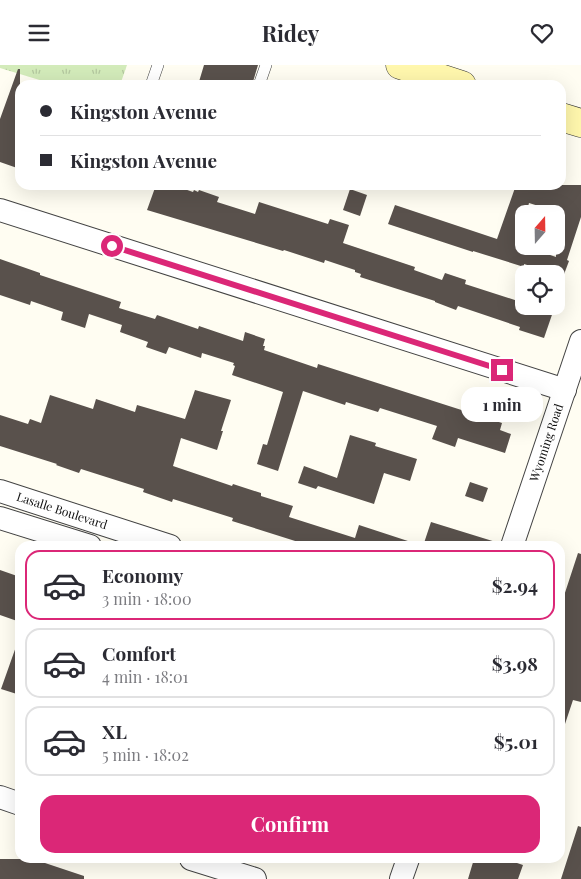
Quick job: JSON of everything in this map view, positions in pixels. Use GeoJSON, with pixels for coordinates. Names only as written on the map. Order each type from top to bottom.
{"type":"FeatureCollection","features":[{"type":"Feature","properties":{"kind":"main road"},"geometry":{"type":"LineString","coordinates":[[400,65],[446,80]]}},
{"type":"Feature","properties":{"kind":"main road"},"geometry":{"type":"LineString","coordinates":[[566,118],[581,123]]}},
{"type":"Feature","properties":{"kind":"street"},"geometry":{"type":"LineString","coordinates":[[0,210],[565,390]]}},
{"type":"Feature","properties":{"kind":"street","name":"Wyoming Road"},"geometry":{"type":"LineString","coordinates":[[514,541],[581,341]]}},
{"type":"Feature","properties":{"kind":"street","name":"Lasalle Boulevard"},"geometry":{"type":"LineString","coordinates":[[0,491],[121,539],[135,541]]}},
{"type":"Feature","properties":{"kind":"street","name":"Lasalle Boulevard"},"geometry":{"type":"LineString","coordinates":[[0,518],[74,541]]}},
{"type":"Feature","properties":{"kind":"street"},"geometry":{"type":"LineString","coordinates":[[0,797],[15,802]]}},
{"type":"Feature","properties":{"kind":"street"},"geometry":{"type":"LineString","coordinates":[[204,863],[255,879]]}},
{"type":"Feature","properties":{"kind":"street"},"geometry":{"type":"LineString","coordinates":[[401,879],[407,863]]}},
{"type":"Feature","properties":{"kind":"lane"},"geometry":{"type":"LineString","coordinates":[[153,80],[158,65]]}},
{"type":"Feature","properties":{"kind":"lane"},"geometry":{"type":"LineString","coordinates":[[261,80],[266,65]]}},
{"type":"Feature","properties":{"kind":"green space"},"geometry":{"type":"Polygon","coordinates":[[[0,65],[127,65],[122,80],[40,80],[0,68],[0,65]]]}},
{"type":"Feature","properties":{"kind":"building"},"geometry":{"type":"Polygon","coordinates":[[[204,65],[258,65],[254,80],[200,80],[204,65]]]}},
{"type":"Feature","properties":{"kind":"building"},"geometry":{"type":"Polygon","coordinates":[[[18,69],[20,69],[20,80],[15,80],[15,167],[0,162],[0,119],[18,69]]]}},
{"type":"Feature","properties":{"kind":"building"},"geometry":{"type":"Polygon","coordinates":[[[566,185],[581,185],[581,217],[565,272],[565,265],[518,265],[388,224],[395,205],[497,239],[514,190],[566,190],[566,185]]]}},
{"type":"Feature","properties":{"kind":"building"},"geometry":{"type":"Polygon","coordinates":[[[154,190],[187,190],[193,192],[194,190],[198,192],[199,190],[219,197],[217,202],[255,214],[259,202],[328,224],[330,219],[349,225],[343,243],[415,267],[414,270],[442,280],[445,273],[466,280],[465,284],[515,300],[515,315],[552,315],[544,338],[519,330],[520,327],[458,306],[456,310],[435,301],[360,277],[361,274],[355,272],[355,270],[325,260],[324,263],[147,210],[154,190]]]}},
{"type":"Feature","properties":{"kind":"building"},"geometry":{"type":"Polygon","coordinates":[[[350,190],[367,195],[360,216],[343,210],[350,190]]]}},
{"type":"Feature","properties":{"kind":"building"},"geometry":{"type":"Polygon","coordinates":[[[0,259],[40,273],[40,275],[121,302],[119,308],[155,319],[157,315],[198,329],[199,326],[243,341],[245,332],[265,339],[264,350],[317,368],[318,364],[502,423],[500,430],[511,434],[505,453],[458,438],[455,447],[432,439],[437,426],[380,408],[378,412],[346,402],[345,405],[303,391],[278,471],[257,464],[263,444],[267,445],[283,392],[232,375],[234,363],[202,353],[201,358],[169,347],[166,354],[146,347],[148,342],[120,332],[122,325],[89,314],[85,328],[61,320],[63,312],[31,301],[30,305],[0,295],[0,259]]]}},
{"type":"Feature","properties":{"kind":"building"},"geometry":{"type":"Polygon","coordinates":[[[195,390],[231,400],[217,450],[181,438],[173,466],[232,486],[233,484],[261,493],[261,496],[293,506],[289,517],[355,538],[359,525],[408,541],[295,541],[232,521],[233,518],[173,499],[172,502],[143,492],[144,489],[81,469],[79,473],[0,446],[0,415],[28,424],[30,419],[41,423],[50,395],[93,409],[96,399],[135,412],[137,405],[185,419],[195,390]]]}},
{"type":"Feature","properties":{"kind":"building"},"geometry":{"type":"Polygon","coordinates":[[[350,435],[376,443],[375,446],[417,459],[410,481],[384,473],[374,504],[318,486],[316,489],[298,483],[304,466],[337,478],[350,435]]]}},
{"type":"Feature","properties":{"kind":"building"},"geometry":{"type":"Polygon","coordinates":[[[470,482],[488,488],[483,502],[465,496],[470,482]]]}},
{"type":"Feature","properties":{"kind":"building"},"geometry":{"type":"Polygon","coordinates":[[[431,522],[493,541],[425,541],[431,522]]]}},
{"type":"Feature","properties":{"kind":"building"},"geometry":{"type":"Polygon","coordinates":[[[578,553],[581,554],[581,702],[573,700],[565,724],[565,593],[578,553]]]}},
{"type":"Feature","properties":{"kind":"building"},"geometry":{"type":"Polygon","coordinates":[[[0,570],[15,575],[15,620],[0,615],[0,570]]]}},
{"type":"Feature","properties":{"kind":"building"},"geometry":{"type":"Polygon","coordinates":[[[15,649],[15,693],[1,689],[15,649]]]}},
{"type":"Feature","properties":{"kind":"building"},"geometry":{"type":"Polygon","coordinates":[[[578,826],[581,827],[581,879],[561,879],[578,826]]]}},
{"type":"Feature","properties":{"kind":"building"},"geometry":{"type":"Polygon","coordinates":[[[0,859],[15,859],[15,863],[45,863],[84,876],[84,879],[0,879],[0,859]]]}},
{"type":"Feature","properties":{"kind":"building"},"geometry":{"type":"Polygon","coordinates":[[[473,863],[517,863],[523,865],[518,879],[468,879],[473,863]]]}},
{"type":"Feature","properties":{"kind":"route"},"geometry":{"type":"LineString","coordinates":[[112,246],[502,370]]}}]}
